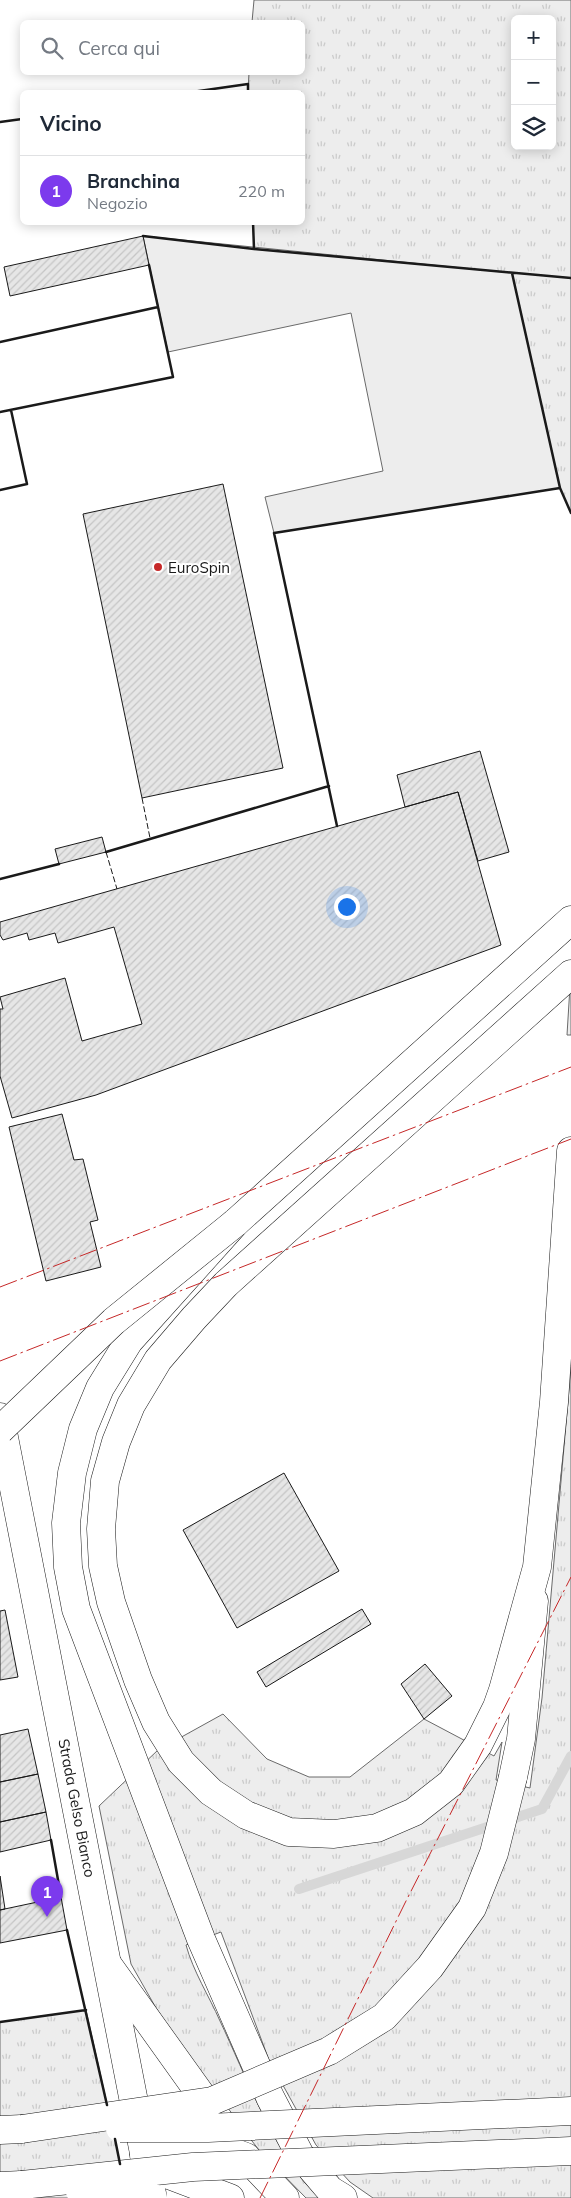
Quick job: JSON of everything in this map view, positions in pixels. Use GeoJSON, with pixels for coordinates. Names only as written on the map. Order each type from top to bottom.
{"type":"FeatureCollection","features":[{"type":"Feature","properties":{"kind":"main road"},"geometry":{"type":"LineString","coordinates":[[0,1430],[114,1321],[235,1223],[571,920]]}},
{"type":"Feature","properties":{"kind":"main road"},"geometry":{"type":"LineString","coordinates":[[537,1567],[497,1708],[478,1745],[451,1783],[414,1812],[377,1828],[334,1834],[289,1832],[246,1815],[210,1792],[181,1762],[156,1722],[138,1680],[111,1602],[103,1566],[101,1529],[105,1481],[116,1442],[131,1405],[158,1360],[226,1284],[571,974]]}},
{"type":"Feature","properties":{"kind":"main road"},"geometry":{"type":"LineString","coordinates":[[11,2130],[212,2101],[330,2051],[384,2017],[430,1967],[472,1908],[494,1853],[513,1778],[522,1730],[554,1402],[571,1151]]}},
{"type":"Feature","properties":{"kind":"main road"},"geometry":{"type":"LineString","coordinates":[[235,1223],[129,1341],[100,1388],[83,1429],[74,1464],[66,1523],[68,1567],[76,1609],[201,1939],[270,2096],[300,2155],[330,2190],[344,2198]]}},
{"type":"Feature","properties":{"kind":"main road","name":"Strada Gelso Bianco"},"geometry":{"type":"LineString","coordinates":[[0,1417],[153,2198]]}},
{"type":"Feature","properties":{"kind":"main road"},"geometry":{"type":"LineString","coordinates":[[108,1965],[246,2157],[285,2198]]}},
{"type":"Feature","properties":{"kind":"main road"},"geometry":{"type":"LineString","coordinates":[[11,2130],[208,2128],[571,2111]]}},
{"type":"Feature","properties":{"kind":"main road"},"geometry":{"type":"LineString","coordinates":[[230,2198],[161,2172],[144,2155],[168,2142],[197,2139],[246,2157]]}},
{"type":"Feature","properties":{"kind":"main road"},"geometry":{"type":"LineString","coordinates":[[11,2185],[193,2167],[571,2151]]}},
{"type":"Feature","properties":{"kind":"main road"},"geometry":{"type":"LineString","coordinates":[[11,2185],[153,2198]]}},
{"type":"Feature","properties":{"kind":"green space"},"geometry":{"type":"Polygon","coordinates":[[[254,0],[571,0],[571,513],[560,488],[512,273],[254,249],[253,225],[305,225],[305,90],[248,90],[249,75],[305,75],[305,20],[252,20],[254,0]]]}},
{"type":"Feature","properties":{"kind":"green space"},"geometry":{"type":"Polygon","coordinates":[[[571,970],[571,1035],[567,1035],[571,970]]]}},
{"type":"Feature","properties":{"kind":"green space"},"geometry":{"type":"Polygon","coordinates":[[[571,1367],[571,2198],[373,2198],[350,2182],[316,2145],[269,2060],[221,1932],[186,1945],[197,1974],[277,2141],[306,2184],[321,2198],[306,2198],[259,2150],[203,2078],[156,2008],[131,1964],[99,1806],[158,1750],[223,1714],[267,1759],[309,1777],[350,1777],[424,1719],[494,1756],[502,1742],[496,1780],[530,1788],[542,1698],[571,1367]]]}},
{"type":"Feature","properties":{"kind":"green space"},"geometry":{"type":"Polygon","coordinates":[[[86,2010],[128,2198],[0,2198],[0,2022],[86,2010]]]}},
{"type":"Feature","properties":{"kind":"shaded area"},"geometry":{"type":"Polygon","coordinates":[[[143,236],[512,273],[560,488],[274,533],[265,497],[383,471],[351,313],[168,352],[143,236]]]}},
{"type":"Feature","properties":{"kind":"building"},"geometry":{"type":"Polygon","coordinates":[[[143,236],[149,265],[10,296],[4,267],[143,236]]]}},
{"type":"Feature","properties":{"kind":"building"},"geometry":{"type":"Polygon","coordinates":[[[223,484],[283,768],[142,798],[83,514],[223,484]]]}},
{"type":"Feature","properties":{"kind":"building"},"geometry":{"type":"Polygon","coordinates":[[[480,751],[509,852],[478,861],[458,792],[405,807],[397,775],[480,751]]]}},
{"type":"Feature","properties":{"kind":"building"},"geometry":{"type":"Polygon","coordinates":[[[458,792],[501,945],[96,1095],[12,1118],[0,1076],[0,1009],[3,1009],[0,997],[65,978],[82,1041],[142,1024],[114,927],[58,943],[55,933],[29,940],[27,933],[3,940],[0,935],[0,922],[458,792]]]}},
{"type":"Feature","properties":{"kind":"building"},"geometry":{"type":"Polygon","coordinates":[[[102,837],[106,852],[59,864],[55,849],[102,837]]]}},
{"type":"Feature","properties":{"kind":"building"},"geometry":{"type":"Polygon","coordinates":[[[62,1114],[74,1160],[83,1159],[98,1220],[90,1222],[101,1267],[46,1281],[9,1127],[62,1114]]]}},
{"type":"Feature","properties":{"kind":"building"},"geometry":{"type":"Polygon","coordinates":[[[284,1473],[339,1571],[237,1628],[183,1530],[284,1473]]]}},
{"type":"Feature","properties":{"kind":"building"},"geometry":{"type":"Polygon","coordinates":[[[362,1609],[371,1624],[266,1687],[257,1672],[362,1609]]]}},
{"type":"Feature","properties":{"kind":"building"},"geometry":{"type":"Polygon","coordinates":[[[5,1610],[18,1677],[0,1680],[0,1611],[5,1610]]]}},
{"type":"Feature","properties":{"kind":"building"},"geometry":{"type":"Polygon","coordinates":[[[425,1664],[452,1696],[424,1719],[401,1684],[425,1664]]]}},
{"type":"Feature","properties":{"kind":"building"},"geometry":{"type":"Polygon","coordinates":[[[28,1729],[38,1774],[0,1782],[0,1735],[28,1729]]]}},
{"type":"Feature","properties":{"kind":"building"},"geometry":{"type":"Polygon","coordinates":[[[38,1774],[46,1812],[0,1822],[0,1782],[38,1774]]]}},
{"type":"Feature","properties":{"kind":"building"},"geometry":{"type":"Polygon","coordinates":[[[46,1812],[51,1840],[0,1852],[0,1822],[46,1812]]]}},
{"type":"Feature","properties":{"kind":"building"},"geometry":{"type":"Polygon","coordinates":[[[0,1876],[5,1909],[0,1910],[0,1876]]]}},
{"type":"Feature","properties":{"kind":"building"},"geometry":{"type":"Polygon","coordinates":[[[61,1897],[67,1930],[0,1943],[0,1910],[61,1897]]]}},
{"type":"Feature","properties":{"kind":"waterway"},"geometry":{"type":"LineString","coordinates":[[299,1889],[542,1809],[571,1756]]}},
{"type":"Feature","properties":{"kind":"fence"},"geometry":{"type":"LineString","coordinates":[[142,798],[150,838]]}},
{"type":"Feature","properties":{"kind":"fence"},"geometry":{"type":"LineString","coordinates":[[106,852],[117,889]]}},
{"type":"Feature","properties":{"kind":"wall"},"geometry":{"type":"LineString","coordinates":[[206,90],[248,84],[248,90]]}},
{"type":"Feature","properties":{"kind":"wall"},"geometry":{"type":"LineString","coordinates":[[0,122],[20,119]]}},
{"type":"Feature","properties":{"kind":"wall"},"geometry":{"type":"LineString","coordinates":[[143,236],[254,249],[253,225]]}},
{"type":"Feature","properties":{"kind":"wall"},"geometry":{"type":"LineString","coordinates":[[254,249],[571,278]]}},
{"type":"Feature","properties":{"kind":"wall"},"geometry":{"type":"LineString","coordinates":[[0,412],[173,377],[149,265]]}},
{"type":"Feature","properties":{"kind":"wall"},"geometry":{"type":"LineString","coordinates":[[512,273],[560,488],[571,513]]}},
{"type":"Feature","properties":{"kind":"wall"},"geometry":{"type":"LineString","coordinates":[[0,342],[158,307]]}},
{"type":"Feature","properties":{"kind":"wall"},"geometry":{"type":"LineString","coordinates":[[0,490],[27,484],[11,410]]}},
{"type":"Feature","properties":{"kind":"wall"},"geometry":{"type":"LineString","coordinates":[[337,826],[274,533],[560,488]]}},
{"type":"Feature","properties":{"kind":"wall"},"geometry":{"type":"LineString","coordinates":[[106,852],[329,786]]}},
{"type":"Feature","properties":{"kind":"wall"},"geometry":{"type":"LineString","coordinates":[[0,879],[59,864]]}},
{"type":"Feature","properties":{"kind":"wall"},"geometry":{"type":"LineString","coordinates":[[51,1840],[61,1897]]}},
{"type":"Feature","properties":{"kind":"wall"},"geometry":{"type":"LineString","coordinates":[[67,1930],[107,2105]]}},
{"type":"Feature","properties":{"kind":"wall"},"geometry":{"type":"LineString","coordinates":[[0,2022],[86,2010]]}},
{"type":"Feature","properties":{"kind":"wall"},"geometry":{"type":"LineString","coordinates":[[115,2139],[120,2164]]}},
{"type":"Feature","properties":{"kind":"power"},"geometry":{"type":"LineString","coordinates":[[0,1287],[571,1067]]}},
{"type":"Feature","properties":{"kind":"power"},"geometry":{"type":"LineString","coordinates":[[0,1361],[571,1139]]}},
{"type":"Feature","properties":{"kind":"power"},"geometry":{"type":"LineString","coordinates":[[260,2198],[405,1903],[571,1577]]}},
{"type":"Feature","properties":{"kind":"place","name":"EuroSpin"},"geometry":{"type":"Point","coordinates":[158,567]}},
{"type":"Feature","properties":{"kind":"place","name":"Branchina"},"geometry":{"type":"Point","coordinates":[47,1917]}}]}
